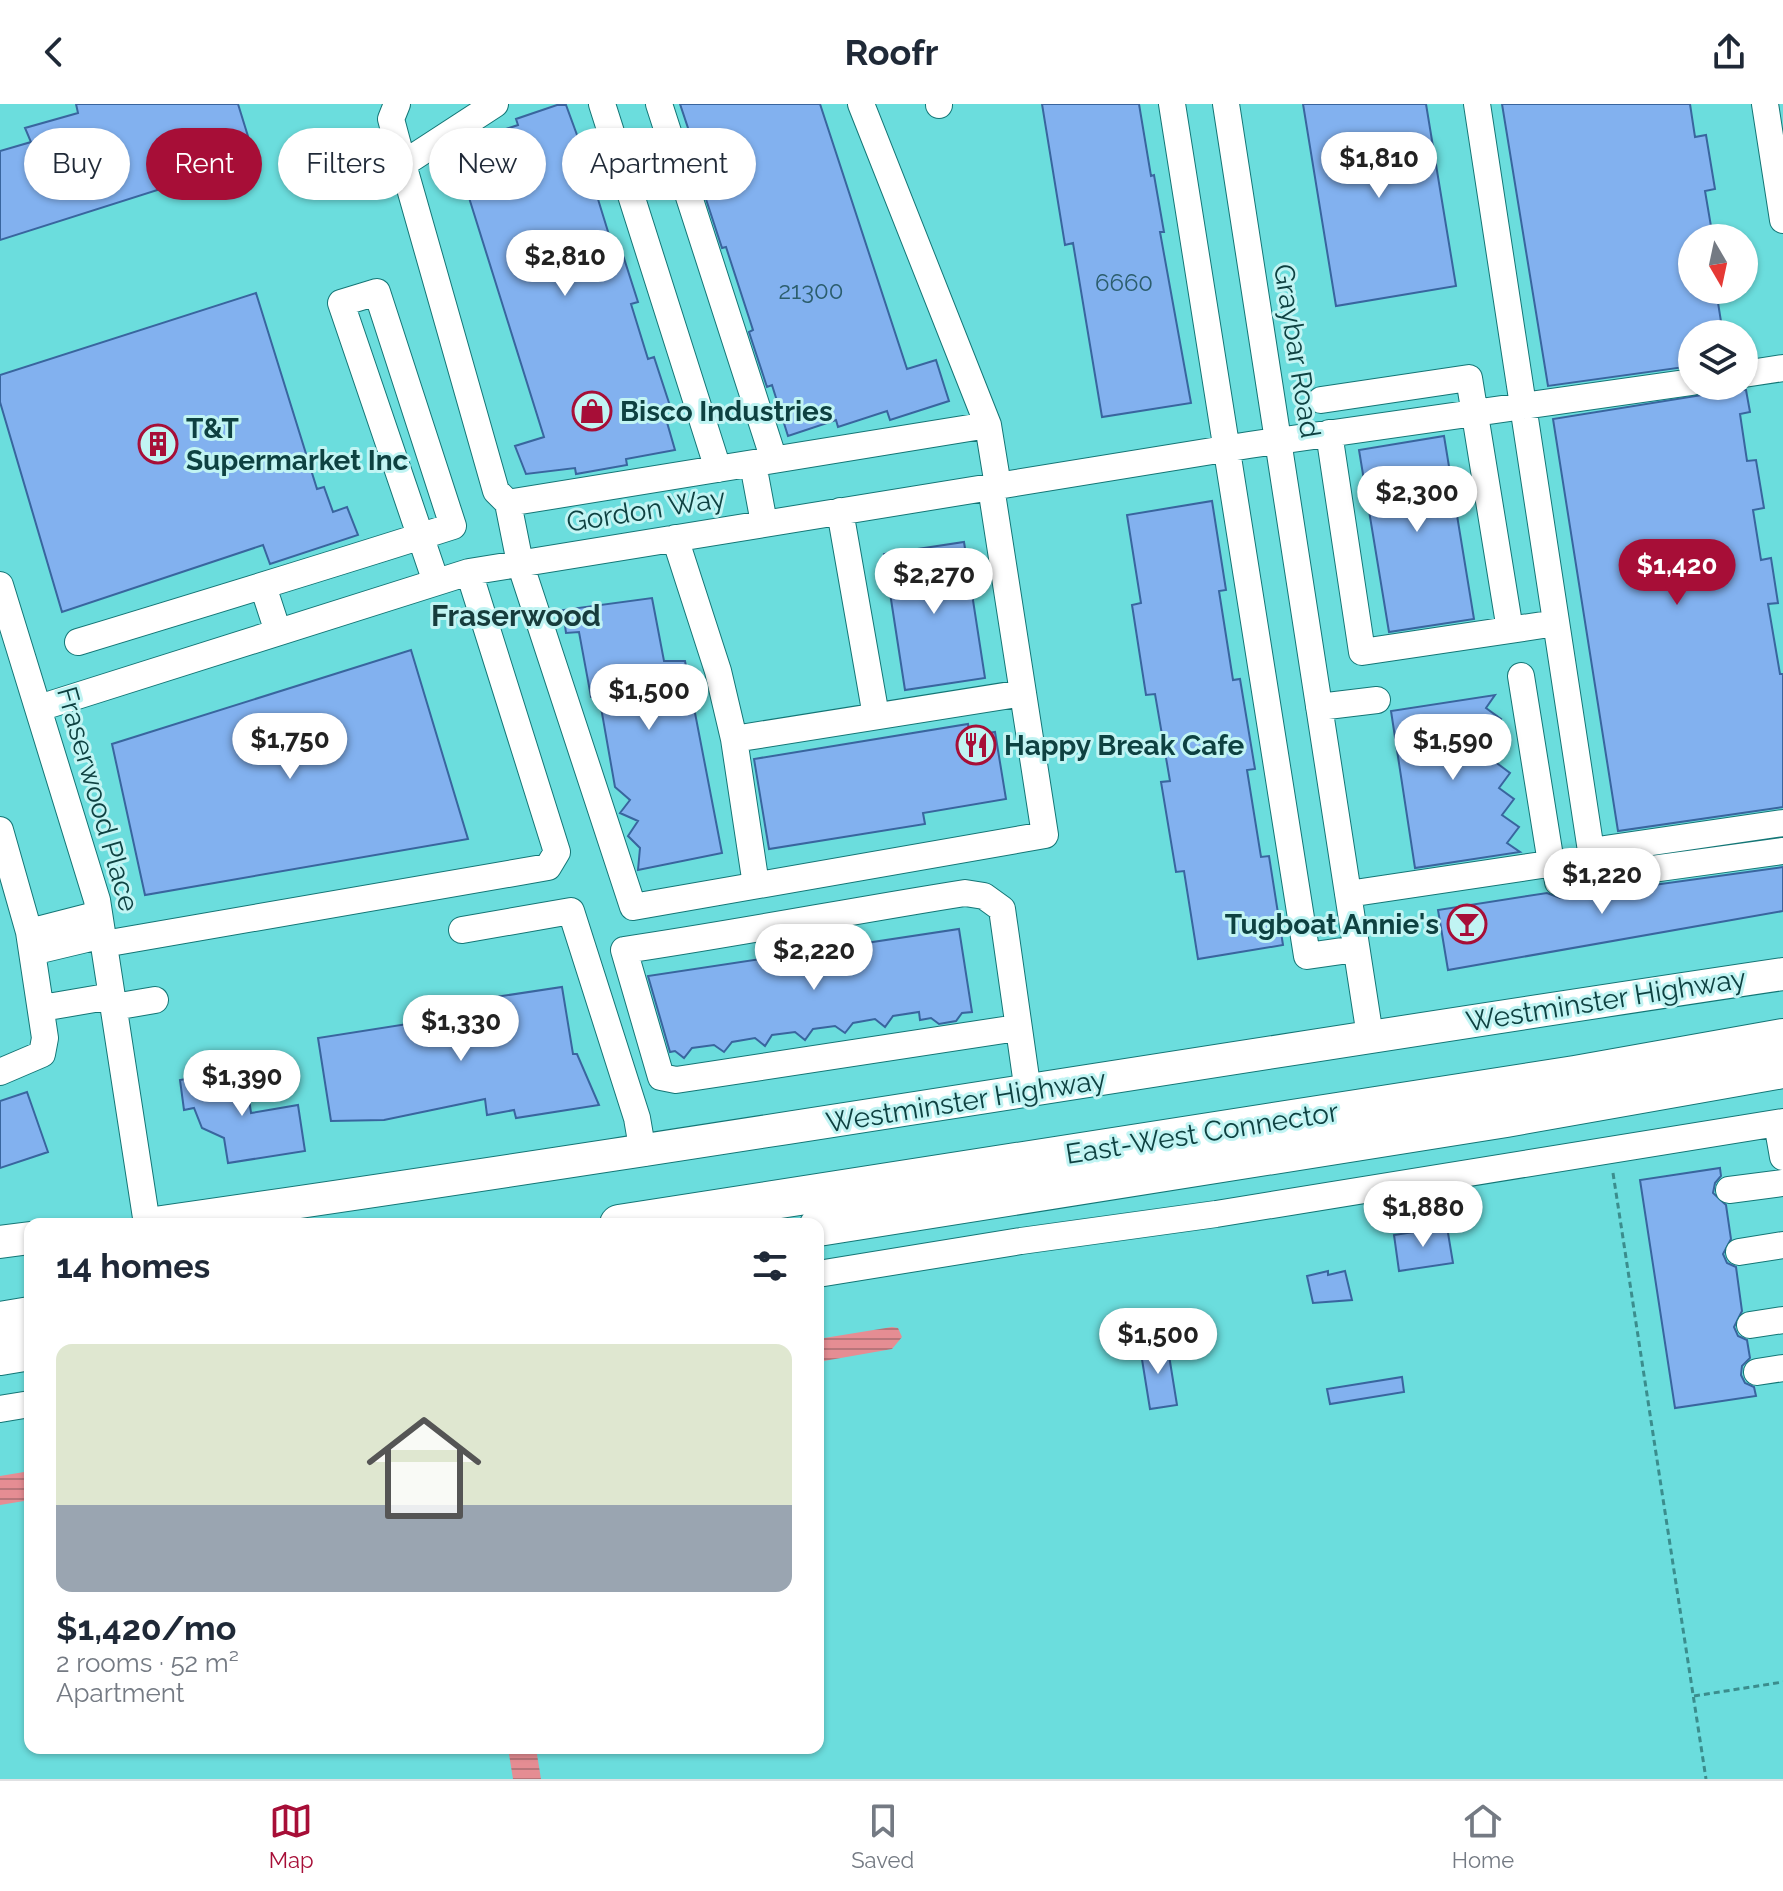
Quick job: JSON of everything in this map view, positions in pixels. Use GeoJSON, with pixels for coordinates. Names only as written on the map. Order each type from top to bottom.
{"type":"FeatureCollection","features":[{"type":"Feature","properties":{"kind":"highway","name":"East-West Connector"},"geometry":{"type":"LineString","coordinates":[[657,1218],[1575,1075],[1783,1038]]}},
{"type":"Feature","properties":{"kind":"highway","name":"East-West Connector"},"geometry":{"type":"LineString","coordinates":[[824,1226],[1506,1118],[1783,1069]]}},
{"type":"Feature","properties":{"kind":"highway"},"geometry":{"type":"LineString","coordinates":[[0,1303],[24,1301]]}},
{"type":"Feature","properties":{"kind":"highway"},"geometry":{"type":"LineString","coordinates":[[0,1321],[24,1317]]}},
{"type":"Feature","properties":{"kind":"highway"},"geometry":{"type":"LineString","coordinates":[[0,1356],[24,1352]]}},
{"type":"Feature","properties":{"kind":"main road","name":"Westminster Highway"},"geometry":{"type":"LineString","coordinates":[[189,1218],[643,1153],[1370,1036],[1783,974]]}},
{"type":"Feature","properties":{"kind":"main road"},"geometry":{"type":"LineString","coordinates":[[0,1242],[24,1239]]}},
{"type":"Feature","properties":{"kind":"street"},"geometry":{"type":"LineString","coordinates":[[393,128],[391,119],[397,104]]}},
{"type":"Feature","properties":{"kind":"street"},"geometry":{"type":"LineString","coordinates":[[413,157],[495,104]]}},
{"type":"Feature","properties":{"kind":"street"},"geometry":{"type":"LineString","coordinates":[[602,104],[718,469]]}},
{"type":"Feature","properties":{"kind":"street"},"geometry":{"type":"LineString","coordinates":[[659,104],[764,462],[764,523]]}},
{"type":"Feature","properties":{"kind":"street"},"geometry":{"type":"LineString","coordinates":[[413,199],[496,491],[508,503],[520,563],[633,907],[1045,835],[988,425],[861,104]]}},
{"type":"Feature","properties":{"kind":"street"},"geometry":{"type":"LineString","coordinates":[[1172,104],[1307,956],[1356,949]]}},
{"type":"Feature","properties":{"kind":"street","name":"Graybar Road"},"geometry":{"type":"LineString","coordinates":[[1226,104],[1370,1036]]}},
{"type":"Feature","properties":{"kind":"street"},"geometry":{"type":"LineString","coordinates":[[1477,104],[1591,851],[1783,823]]}},
{"type":"Feature","properties":{"kind":"street"},"geometry":{"type":"LineString","coordinates":[[1765,104],[1783,220]]}},
{"type":"Feature","properties":{"kind":"street"},"geometry":{"type":"LineString","coordinates":[[78,642],[263,586],[419,537],[453,526],[377,292],[341,303],[419,537],[436,582]]}},
{"type":"Feature","properties":{"kind":"street"},"geometry":{"type":"LineString","coordinates":[[1758,372],[1783,368]]}},
{"type":"Feature","properties":{"kind":"street"},"geometry":{"type":"LineString","coordinates":[[1321,400],[1469,378],[1510,630]]}},
{"type":"Feature","properties":{"kind":"street","name":"Gordon Way"},"geometry":{"type":"LineString","coordinates":[[39,708],[469,572],[1226,449],[1678,384]]}},
{"type":"Feature","properties":{"kind":"street"},"geometry":{"type":"LineString","coordinates":[[508,503],[988,425]]}},
{"type":"Feature","properties":{"kind":"street"},"geometry":{"type":"LineString","coordinates":[[1329,433],[1362,652],[1556,623]]}},
{"type":"Feature","properties":{"kind":"street"},"geometry":{"type":"LineString","coordinates":[[840,511],[876,716]]}},
{"type":"Feature","properties":{"kind":"street"},"geometry":{"type":"LineString","coordinates":[[675,538],[718,671],[734,739],[756,885]]}},
{"type":"Feature","properties":{"kind":"street"},"geometry":{"type":"LineString","coordinates":[[30,942],[548,867],[557,852],[469,572]]}},
{"type":"Feature","properties":{"kind":"street","name":"Fraserwood Place"},"geometry":{"type":"LineString","coordinates":[[0,585],[39,708],[102,931],[146,1218]]}},
{"type":"Feature","properties":{"kind":"street"},"geometry":{"type":"LineString","coordinates":[[263,586],[278,632]]}},
{"type":"Feature","properties":{"kind":"street"},"geometry":{"type":"LineString","coordinates":[[1521,676],[1551,863]]}},
{"type":"Feature","properties":{"kind":"street"},"geometry":{"type":"LineString","coordinates":[[734,739],[1023,693]]}},
{"type":"Feature","properties":{"kind":"street"},"geometry":{"type":"LineString","coordinates":[[1319,707],[1377,700]]}},
{"type":"Feature","properties":{"kind":"street"},"geometry":{"type":"LineString","coordinates":[[0,830],[30,942],[45,1038],[42,1054],[0,1072]]}},
{"type":"Feature","properties":{"kind":"street"},"geometry":{"type":"LineString","coordinates":[[1348,894],[1551,863],[1555,863],[1558,882],[1783,851]]}},
{"type":"Feature","properties":{"kind":"street"},"geometry":{"type":"LineString","coordinates":[[1017,1028],[676,1080],[661,1077],[624,950],[784,927],[842,913],[965,893],[984,896],[1002,909],[1028,1092]]}},
{"type":"Feature","properties":{"kind":"street"},"geometry":{"type":"LineString","coordinates":[[462,930],[571,911],[637,1118],[643,1153]]}},
{"type":"Feature","properties":{"kind":"street"},"geometry":{"type":"LineString","coordinates":[[42,1008],[155,1000]]}},
{"type":"Feature","properties":{"kind":"street"},"geometry":{"type":"LineString","coordinates":[[824,1273],[1216,1214],[1780,1122],[1783,1157]]}},
{"type":"Feature","properties":{"kind":"street"},"geometry":{"type":"LineString","coordinates":[[1729,1190],[1783,1183]]}},
{"type":"Feature","properties":{"kind":"street"},"geometry":{"type":"LineString","coordinates":[[1739,1252],[1783,1245]]}},
{"type":"Feature","properties":{"kind":"street"},"geometry":{"type":"LineString","coordinates":[[1750,1325],[1783,1320]]}},
{"type":"Feature","properties":{"kind":"street"},"geometry":{"type":"LineString","coordinates":[[0,1409],[24,1405]]}},
{"type":"Feature","properties":{"kind":"path"},"geometry":{"type":"LineString","coordinates":[[1610,1150],[1706,1779]]}},
{"type":"Feature","properties":{"kind":"path"},"geometry":{"type":"LineString","coordinates":[[1694,1696],[1783,1682]]}},
{"type":"Feature","properties":{"kind":"shaded area"},"geometry":{"type":"Polygon","coordinates":[[[892,1327],[898,1328],[902,1337],[892,1349],[824,1361],[824,1338],[892,1327]]]}},
{"type":"Feature","properties":{"kind":"shaded area"},"geometry":{"type":"Polygon","coordinates":[[[24,1472],[24,1501],[0,1505],[0,1476],[24,1472]]]}},
{"type":"Feature","properties":{"kind":"shaded area"},"geometry":{"type":"Polygon","coordinates":[[[509,1754],[537,1754],[541,1779],[513,1779],[509,1754]]]}},
{"type":"Feature","properties":{"kind":"building"},"geometry":{"type":"Polygon","coordinates":[[[76,104],[238,104],[245,128],[146,128],[146,194],[130,199],[130,128],[25,128],[78,113],[76,104]]]}},
{"type":"Feature","properties":{"kind":"building"},"geometry":{"type":"Polygon","coordinates":[[[680,104],[820,104],[907,369],[936,360],[949,401],[890,420],[887,411],[838,427],[836,420],[788,436],[772,385],[767,387],[749,332],[753,330],[726,247],[722,248],[706,200],[756,200],[756,128],[688,128],[680,104]]]}},
{"type":"Feature","properties":{"kind":"building"},"geometry":{"type":"Polygon","coordinates":[[[1042,104],[1139,104],[1164,232],[1160,232],[1191,403],[1102,417],[1073,243],[1065,245],[1042,104]]]}},
{"type":"Feature","properties":{"kind":"building"},"geometry":{"type":"Polygon","coordinates":[[[1303,104],[1426,104],[1456,286],[1336,306],[1303,104]]]}},
{"type":"Feature","properties":{"kind":"building"},"geometry":{"type":"Polygon","coordinates":[[[1502,104],[1690,104],[1695,137],[1706,135],[1715,189],[1705,191],[1711,224],[1678,224],[1678,304],[1718,304],[1721,320],[1678,320],[1678,368],[1548,386],[1502,104]]]}},
{"type":"Feature","properties":{"kind":"building"},"geometry":{"type":"Polygon","coordinates":[[[557,105],[566,105],[574,128],[562,128],[562,200],[598,200],[614,251],[621,249],[638,302],[631,304],[648,359],[654,357],[671,409],[664,412],[675,450],[626,459],[627,465],[576,474],[575,468],[526,474],[515,446],[544,437],[470,200],[546,200],[546,128],[509,128],[518,125],[516,119],[557,105]]]}},
{"type":"Feature","properties":{"kind":"building"},"geometry":{"type":"Polygon","coordinates":[[[24,144],[24,200],[126,200],[0,240],[0,151],[24,144]]]}},
{"type":"Feature","properties":{"kind":"building","name":"T&T Supermarket Inc"},"geometry":{"type":"Polygon","coordinates":[[[256,293],[317,489],[324,487],[333,512],[347,507],[358,535],[270,564],[263,545],[62,612],[0,402],[0,375],[256,293]]]}},
{"type":"Feature","properties":{"kind":"building"},"geometry":{"type":"Polygon","coordinates":[[[1678,399],[1748,400],[1750,412],[1740,414],[1747,461],[1756,460],[1764,508],[1753,510],[1761,560],[1771,558],[1778,603],[1768,604],[1780,674],[1783,674],[1783,807],[1618,831],[1553,419],[1678,399]]]}},
{"type":"Feature","properties":{"kind":"building"},"geometry":{"type":"Polygon","coordinates":[[[1444,436],[1474,619],[1389,632],[1359,450],[1444,436]]]}},
{"type":"Feature","properties":{"kind":"building"},"geometry":{"type":"Polygon","coordinates":[[[1212,501],[1226,590],[1219,591],[1233,680],[1240,679],[1255,769],[1247,770],[1261,857],[1269,856],[1283,945],[1198,959],[1184,871],[1176,872],[1161,782],[1170,781],[1155,694],[1146,695],[1132,605],[1141,603],[1127,515],[1212,501]]]}},
{"type":"Feature","properties":{"kind":"building"},"geometry":{"type":"Polygon","coordinates":[[[964,542],[985,678],[905,690],[884,554],[964,542]]]}},
{"type":"Feature","properties":{"kind":"building"},"geometry":{"type":"Polygon","coordinates":[[[652,598],[664,661],[685,661],[722,853],[638,870],[640,848],[628,836],[638,821],[620,813],[630,800],[615,787],[599,696],[591,697],[579,632],[566,633],[563,610],[652,598]]]}},
{"type":"Feature","properties":{"kind":"building"},"geometry":{"type":"Polygon","coordinates":[[[411,650],[468,839],[145,895],[112,744],[411,650]]]}},
{"type":"Feature","properties":{"kind":"building"},"geometry":{"type":"Polygon","coordinates":[[[1495,695],[1486,708],[1501,719],[1490,734],[1506,746],[1494,761],[1510,773],[1499,788],[1514,799],[1502,815],[1519,827],[1507,843],[1520,852],[1415,868],[1391,711],[1495,695]]]}},
{"type":"Feature","properties":{"kind":"building"},"geometry":{"type":"Polygon","coordinates":[[[968,724],[970,736],[995,732],[1006,799],[923,813],[925,824],[769,849],[754,759],[968,724]]]}},
{"type":"Feature","properties":{"kind":"building"},"geometry":{"type":"Polygon","coordinates":[[[1783,867],[1783,911],[1448,970],[1438,910],[1547,893],[1560,898],[1783,867]]]}},
{"type":"Feature","properties":{"kind":"building"},"geometry":{"type":"Polygon","coordinates":[[[959,929],[972,1012],[962,1013],[956,1021],[939,1024],[931,1018],[920,1020],[919,1012],[893,1016],[885,1027],[875,1019],[853,1023],[845,1033],[835,1026],[813,1029],[805,1040],[795,1032],[772,1035],[765,1046],[755,1038],[732,1042],[724,1052],[714,1045],[692,1048],[684,1058],[675,1051],[670,1052],[648,976],[959,929]]]}},
{"type":"Feature","properties":{"kind":"building"},"geometry":{"type":"Polygon","coordinates":[[[562,987],[573,1054],[577,1054],[599,1105],[516,1118],[514,1110],[487,1115],[485,1099],[384,1120],[331,1121],[318,1038],[471,1014],[469,1001],[562,987]]]}},
{"type":"Feature","properties":{"kind":"building"},"geometry":{"type":"Polygon","coordinates":[[[245,1069],[251,1113],[298,1105],[305,1151],[228,1163],[224,1138],[202,1128],[194,1108],[184,1110],[180,1080],[245,1069]]]}},
{"type":"Feature","properties":{"kind":"building"},"geometry":{"type":"Polygon","coordinates":[[[27,1092],[48,1152],[0,1168],[0,1101],[27,1092]]]}},
{"type":"Feature","properties":{"kind":"building"},"geometry":{"type":"Polygon","coordinates":[[[1720,1168],[1721,1176],[1715,1183],[1713,1193],[1726,1205],[1731,1239],[1723,1254],[1727,1263],[1736,1267],[1742,1311],[1734,1327],[1738,1336],[1747,1340],[1750,1358],[1742,1366],[1741,1375],[1745,1383],[1754,1387],[1756,1396],[1675,1408],[1640,1180],[1720,1168]]]}},
{"type":"Feature","properties":{"kind":"building"},"geometry":{"type":"Polygon","coordinates":[[[1447,1227],[1453,1263],[1399,1271],[1394,1235],[1447,1227]]]}},
{"type":"Feature","properties":{"kind":"building"},"geometry":{"type":"Polygon","coordinates":[[[1328,1271],[1328,1275],[1345,1271],[1352,1300],[1313,1303],[1307,1276],[1328,1271]]]}},
{"type":"Feature","properties":{"kind":"building"},"geometry":{"type":"Polygon","coordinates":[[[1167,1343],[1177,1405],[1150,1409],[1140,1347],[1167,1343]]]}},
{"type":"Feature","properties":{"kind":"building"},"geometry":{"type":"Polygon","coordinates":[[[1402,1377],[1404,1392],[1330,1404],[1327,1389],[1402,1377]]]}},
{"type":"Feature","properties":{"kind":"place","name":"Bisco Industries"},"geometry":{"type":"Point","coordinates":[592,411]}},
{"type":"Feature","properties":{"kind":"place","name":"T&T Supermarket Inc"},"geometry":{"type":"Point","coordinates":[158,444]}},
{"type":"Feature","properties":{"kind":"place","name":"Happy Break Cafe"},"geometry":{"type":"Point","coordinates":[976,745]}},
{"type":"Feature","properties":{"kind":"place","name":"Tugboat Annie's"},"geometry":{"type":"Point","coordinates":[1467,924]}},
{"type":"Feature","properties":{"kind":"district","name":"Fraserwood"},"geometry":{"type":"Point","coordinates":[516,615]}}]}
